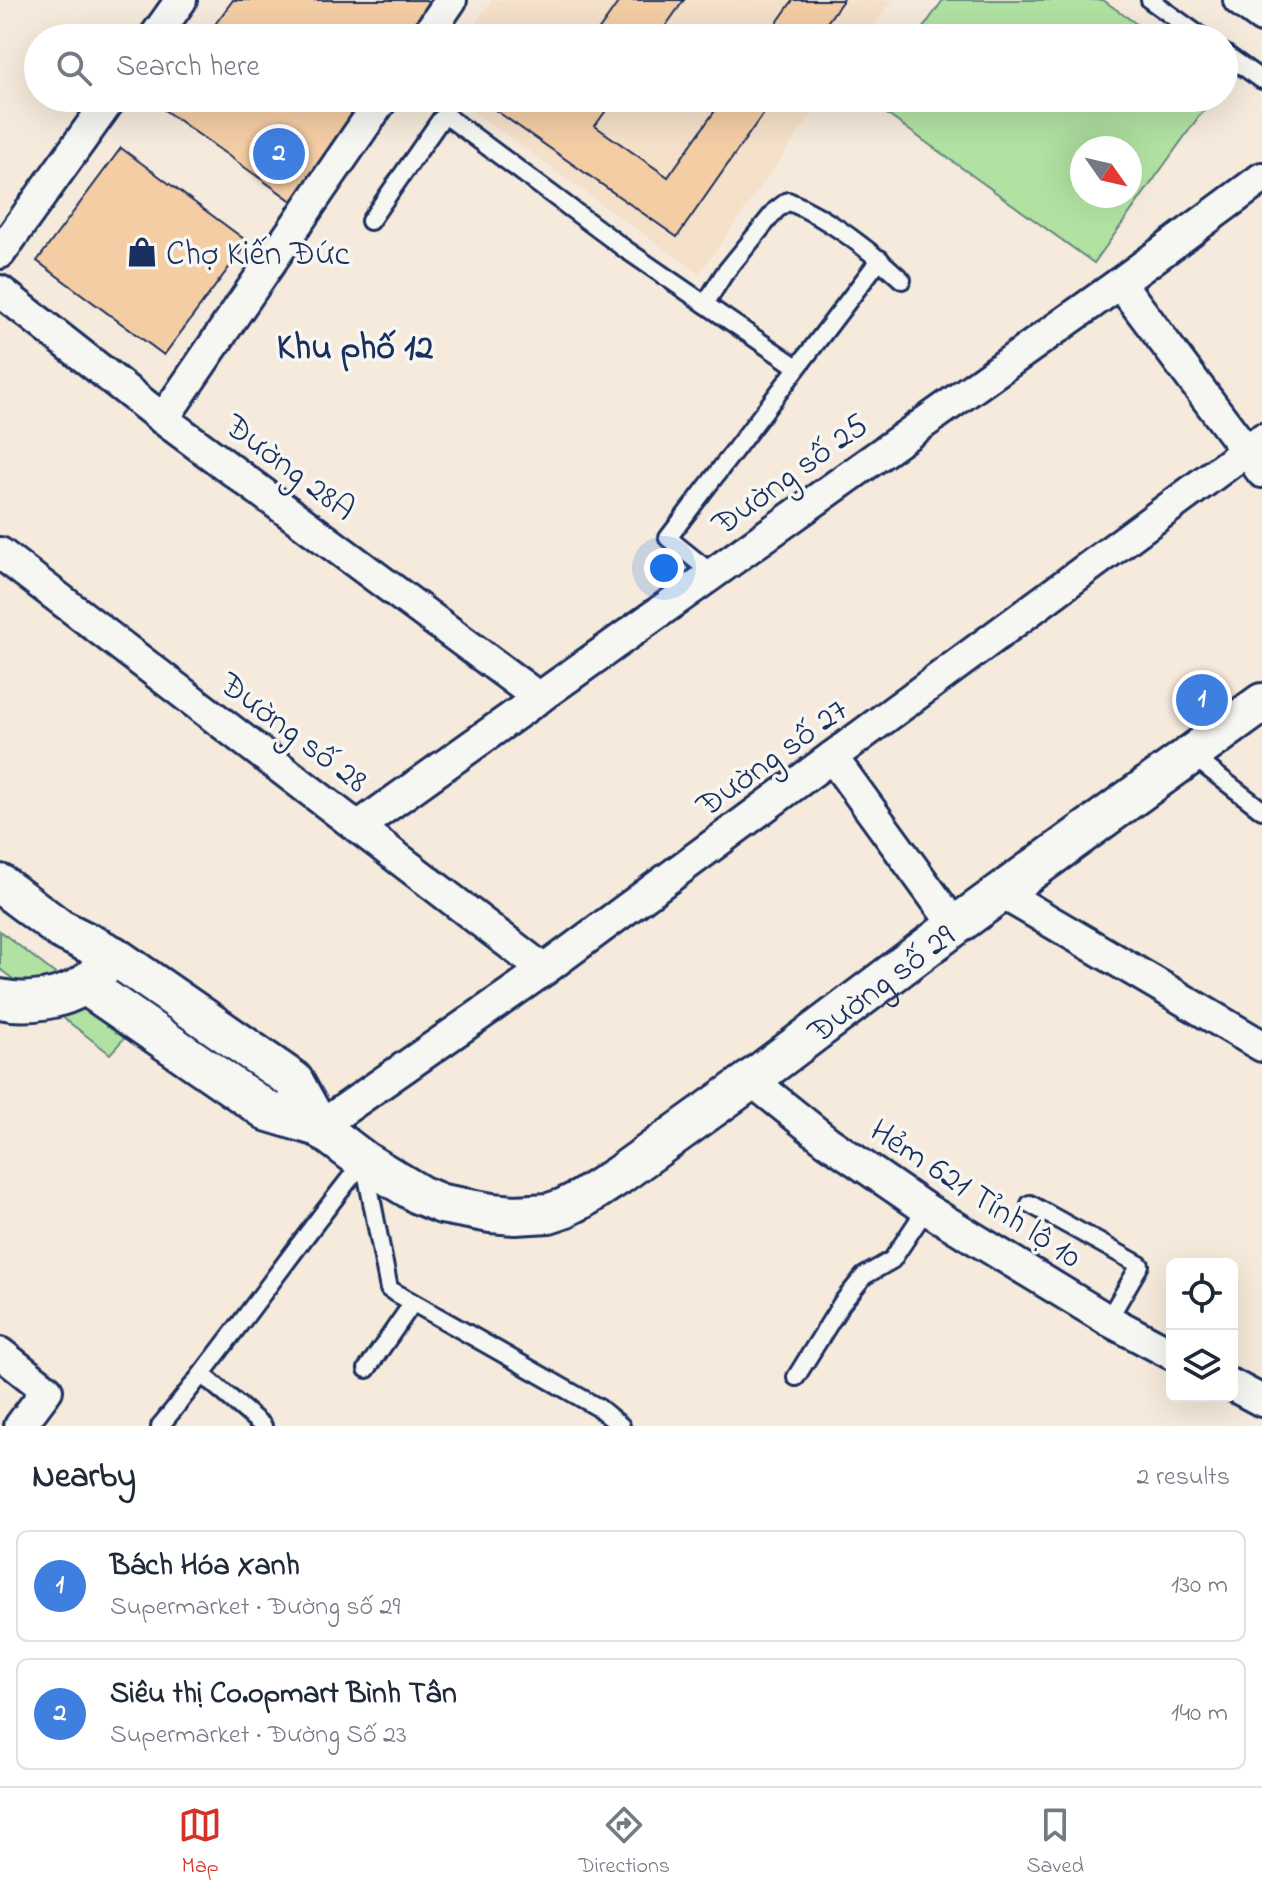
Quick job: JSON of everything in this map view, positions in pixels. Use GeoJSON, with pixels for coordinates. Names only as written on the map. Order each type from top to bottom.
{"type":"FeatureCollection","features":[{"type":"Feature","properties":{"kind":"street"},"geometry":{"type":"LineString","coordinates":[[164,24],[181,0]]}},
{"type":"Feature","properties":{"kind":"street"},"geometry":{"type":"LineString","coordinates":[[435,24],[451,0]]}},
{"type":"Feature","properties":{"kind":"street"},"geometry":{"type":"LineString","coordinates":[[1239,0],[1262,17]]}},
{"type":"Feature","properties":{"kind":"street"},"geometry":{"type":"LineString","coordinates":[[0,253],[101,112]]}},
{"type":"Feature","properties":{"kind":"street"},"geometry":{"type":"LineString","coordinates":[[163,419],[373,112]]}},
{"type":"Feature","properties":{"kind":"street","name":"Đường số 25"},"geometry":{"type":"LineString","coordinates":[[358,827],[1120,283],[1262,178]]}},
{"type":"Feature","properties":{"kind":"street"},"geometry":{"type":"LineString","coordinates":[[1120,283],[1257,453]]}},
{"type":"Feature","properties":{"kind":"street","name":"Đường 28A"},"geometry":{"type":"LineString","coordinates":[[0,291],[163,419],[539,698]]}},
{"type":"Feature","properties":{"kind":"street","name":"Đường số 27"},"geometry":{"type":"LineString","coordinates":[[319,1127],[544,970],[832,757],[1257,453]]}},
{"type":"Feature","properties":{"kind":"street","name":"Đường số 28"},"geometry":{"type":"LineString","coordinates":[[0,553],[544,970]]}},
{"type":"Feature","properties":{"kind":"street","name":"Đường số 29"},"geometry":{"type":"LineString","coordinates":[[319,1127],[364,1161],[430,1200],[515,1215],[532,1215],[564,1208],[609,1182],[751,1080],[955,926],[1262,703]]}},
{"type":"Feature","properties":{"kind":"street"},"geometry":{"type":"LineString","coordinates":[[832,757],[955,926]]}},
{"type":"Feature","properties":{"kind":"street"},"geometry":{"type":"LineString","coordinates":[[0,884],[60,929],[114,956],[293,1080],[319,1127]]}},
{"type":"Feature","properties":{"kind":"street"},"geometry":{"type":"LineString","coordinates":[[1002,893],[1262,1046]]}},
{"type":"Feature","properties":{"kind":"street"},"geometry":{"type":"LineString","coordinates":[[0,999],[39,1001],[62,995],[85,985],[114,956]]}},
{"type":"Feature","properties":{"kind":"street"},"geometry":{"type":"LineString","coordinates":[[85,985],[269,1112],[319,1127]]}},
{"type":"Feature","properties":{"kind":"street","name":"Hẻm 621 Tỉnh lộ 10"},"geometry":{"type":"LineString","coordinates":[[751,1080],[827,1141],[926,1209],[1108,1320],[1166,1351]]}},
{"type":"Feature","properties":{"kind":"street"},"geometry":{"type":"LineString","coordinates":[[0,1353],[47,1390],[20,1426]]}},
{"type":"Feature","properties":{"kind":"street"},"geometry":{"type":"LineString","coordinates":[[1238,1388],[1262,1401]]}},
{"type":"Feature","properties":{"kind":"lane"},"geometry":{"type":"LineString","coordinates":[[1150,0],[1183,24]]}},
{"type":"Feature","properties":{"kind":"lane"},"geometry":{"type":"LineString","coordinates":[[1238,63],[1262,80]]}},
{"type":"Feature","properties":{"kind":"lane"},"geometry":{"type":"LineString","coordinates":[[370,221],[441,119],[448,117],[625,249],[797,367]]}},
{"type":"Feature","properties":{"kind":"lane"},"geometry":{"type":"LineString","coordinates":[[705,304],[724,274],[767,220],[788,201],[807,209],[880,259],[902,280]]}},
{"type":"Feature","properties":{"kind":"lane"},"geometry":{"type":"LineString","coordinates":[[713,574],[668,538],[880,259]]}},
{"type":"Feature","properties":{"kind":"lane"},"geometry":{"type":"LineString","coordinates":[[1190,754],[1262,810]]}},
{"type":"Feature","properties":{"kind":"lane"},"geometry":{"type":"LineString","coordinates":[[364,1161],[389,1289],[599,1408],[621,1426]]}},
{"type":"Feature","properties":{"kind":"lane"},"geometry":{"type":"LineString","coordinates":[[160,1426],[203,1375],[318,1218],[364,1161]]}},
{"type":"Feature","properties":{"kind":"lane"},"geometry":{"type":"LineString","coordinates":[[1030,1204],[1140,1265],[1108,1320]]}},
{"type":"Feature","properties":{"kind":"lane"},"geometry":{"type":"LineString","coordinates":[[796,1377],[842,1303],[864,1276],[892,1260],[926,1209]]}},
{"type":"Feature","properties":{"kind":"lane"},"geometry":{"type":"LineString","coordinates":[[367,1369],[412,1304]]}},
{"type":"Feature","properties":{"kind":"lane"},"geometry":{"type":"LineString","coordinates":[[203,1375],[263,1426]]}},
{"type":"Feature","properties":{"kind":"shaded area"},"geometry":{"type":"Polygon","coordinates":[[[492,0],[893,0],[876,24],[475,24],[492,0]]]}},
{"type":"Feature","properties":{"kind":"shaded area"},"geometry":{"type":"Polygon","coordinates":[[[473,112],[814,112],[699,274],[473,112]]]}},
{"type":"Feature","properties":{"kind":"green space"},"geometry":{"type":"Polygon","coordinates":[[[943,0],[1103,0],[1136,24],[926,24],[943,0]]]}},
{"type":"Feature","properties":{"kind":"green space"},"geometry":{"type":"Polygon","coordinates":[[[884,112],[1202,112],[1142,196],[1142,136],[1070,136],[1070,208],[1133,208],[1094,263],[884,112]]]}},
{"type":"Feature","properties":{"kind":"green space"},"geometry":{"type":"Polygon","coordinates":[[[0,931],[130,1032],[110,1054],[0,969],[0,931]]]}},
{"type":"Feature","properties":{"kind":"building"},"geometry":{"type":"Polygon","coordinates":[[[233,0],[426,0],[435,7],[423,24],[215,24],[233,0]]]}},
{"type":"Feature","properties":{"kind":"building"},"geometry":{"type":"Polygon","coordinates":[[[620,0],[684,0],[667,24],[603,24],[620,0]]]}},
{"type":"Feature","properties":{"kind":"building"},"geometry":{"type":"Polygon","coordinates":[[[793,0],[843,0],[826,24],[776,24],[793,0]]]}},
{"type":"Feature","properties":{"kind":"building"},"geometry":{"type":"Polygon","coordinates":[[[167,112],[361,112],[296,204],[167,112]]]}},
{"type":"Feature","properties":{"kind":"building"},"geometry":{"type":"Polygon","coordinates":[[[498,112],[605,112],[595,126],[668,177],[714,112],[764,112],[677,237],[498,112]]]}},
{"type":"Feature","properties":{"kind":"building","name":"Chợ Kiến Đức"},"geometry":{"type":"Polygon","coordinates":[[[121,148],[248,242],[164,355],[37,261],[121,148]]]}},
{"type":"Feature","properties":{"kind":"place","name":"Siêu thị Co.opmart Bình Tân"},"geometry":{"type":"Point","coordinates":[279,154]}},
{"type":"Feature","properties":{"kind":"place","name":"Chợ Kiến Đức"},"geometry":{"type":"Point","coordinates":[142,252]}},
{"type":"Feature","properties":{"kind":"place","name":"Bách Hóa Xanh"},"geometry":{"type":"Point","coordinates":[1202,700]}},
{"type":"Feature","properties":{"kind":"district","name":"Khu phố 12"},"geometry":{"type":"Point","coordinates":[355,345]}}]}
